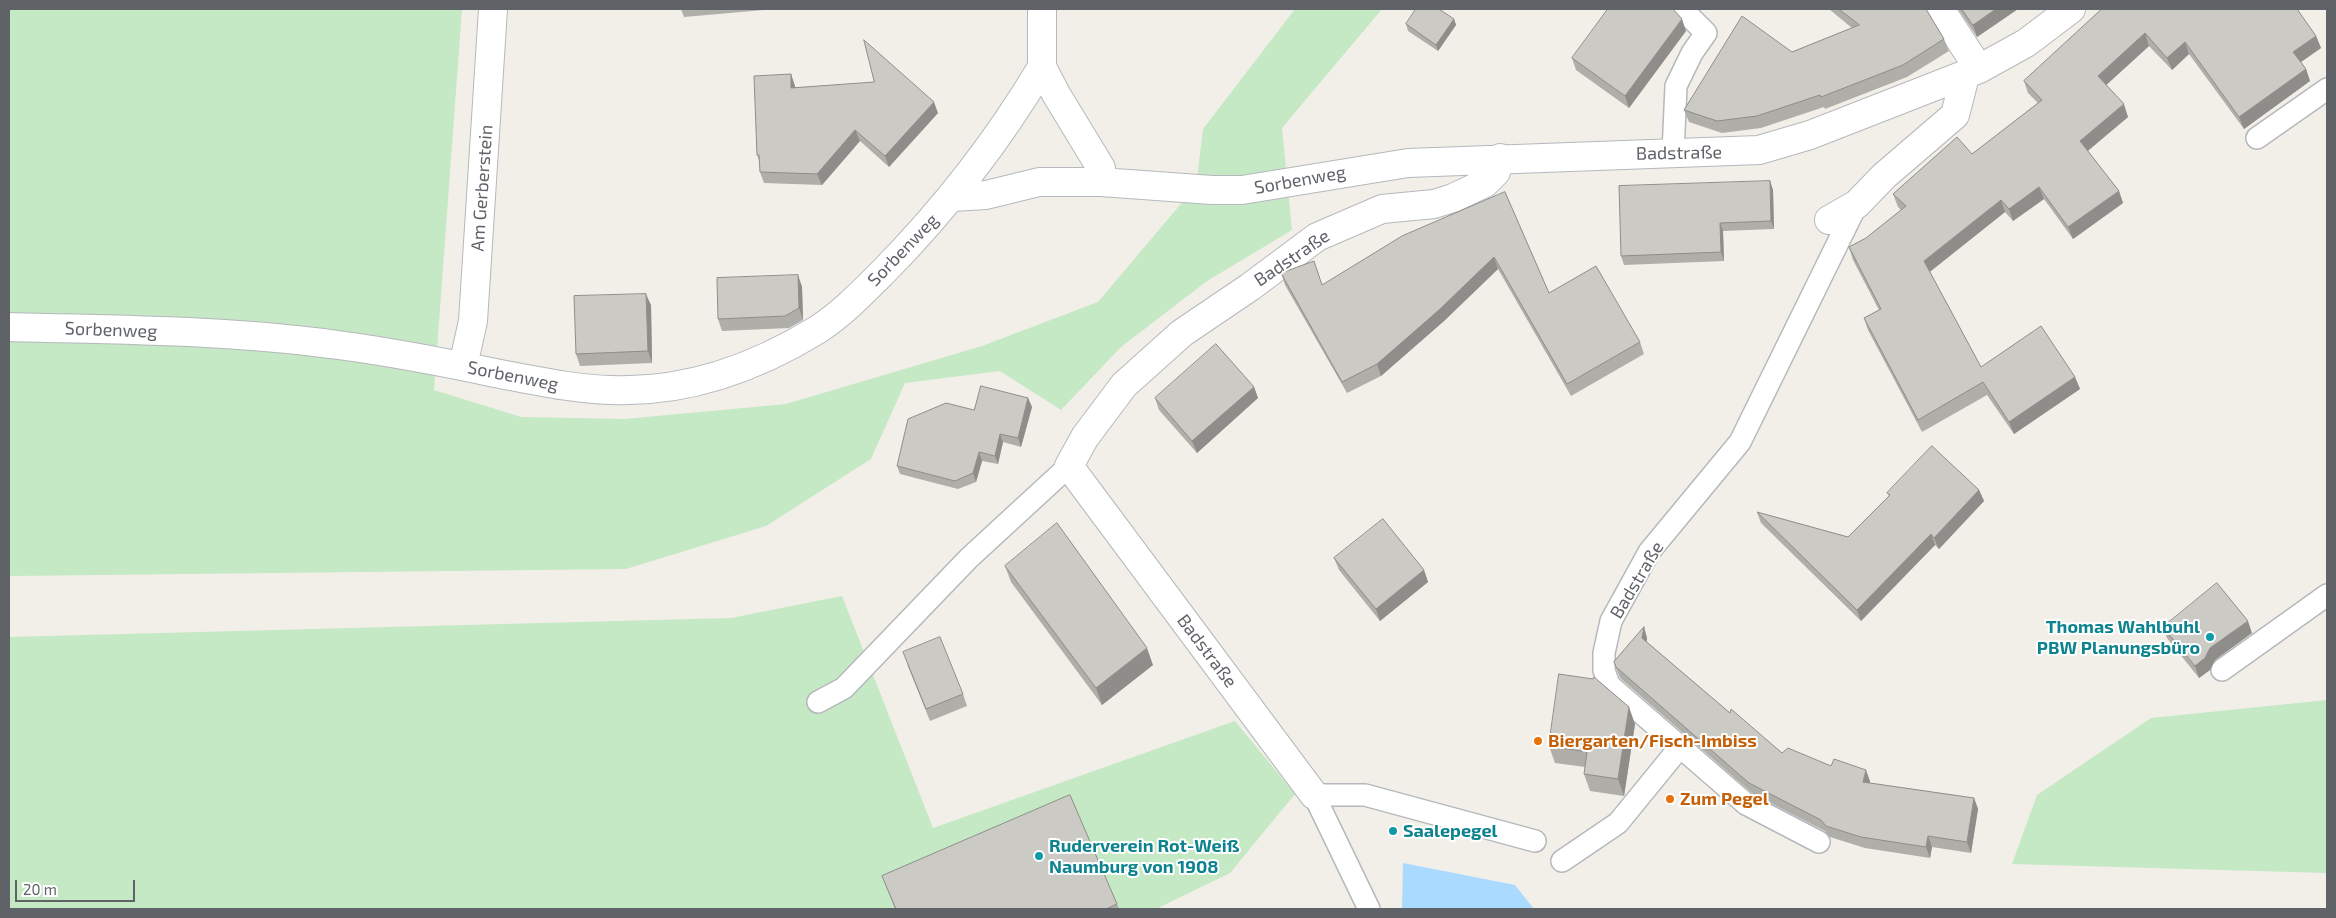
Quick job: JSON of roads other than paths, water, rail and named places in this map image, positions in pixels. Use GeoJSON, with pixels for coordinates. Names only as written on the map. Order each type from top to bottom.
{"type":"FeatureCollection","features":[{"type":"Feature","properties":{"kind":"street","name":"Am Gerberstein"},"geometry":{"type":"LineString","coordinates":[[463,366],[473,321],[493,9]]}},
{"type":"Feature","properties":{"kind":"street"},"geometry":{"type":"LineString","coordinates":[[1042,9],[1042,67],[1056,94],[1101,168],[1101,182]]}},
{"type":"Feature","properties":{"kind":"street"},"geometry":{"type":"LineString","coordinates":[[1940,9],[1972,72]]}},
{"type":"Feature","properties":{"kind":"street","name":"Badstraße"},"geometry":{"type":"LineString","coordinates":[[1314,795],[1069,466],[1085,437],[1124,385],[1182,333],[1250,287],[1317,237],[1382,209],[1434,204],[1453,198],[1485,183],[1496,172],[1500,158],[1741,151],[1784,144],[1972,72],[2026,43],[2071,9]]}},
{"type":"Feature","properties":{"kind":"street","name":"Sorbenweg"},"geometry":{"type":"LineString","coordinates":[[9,327],[200,332],[277,337],[340,345],[463,366],[562,386],[611,390],[644,390],[684,385],[728,374],[786,347],[819,329],[843,310],[924,230],[952,197],[1023,99],[1042,67]]}},
{"type":"Feature","properties":{"kind":"street","name":"Badstraße"},"geometry":{"type":"LineString","coordinates":[[1829,220],[1857,204],[1884,176],[1955,115],[1972,72]]}},
{"type":"Feature","properties":{"kind":"street","name":"Sorbenweg"},"geometry":{"type":"LineString","coordinates":[[952,197],[986,195],[1039,182],[1101,182],[1212,190],[1242,190],[1408,163],[1500,158]]}},
{"type":"Feature","properties":{"kind":"lane"},"geometry":{"type":"LineString","coordinates":[[1674,153],[1676,86],[1692,53],[1706,33],[1682,9]]}},
{"type":"Feature","properties":{"kind":"lane"},"geometry":{"type":"LineString","coordinates":[[2257,138],[2327,89]]}},
{"type":"Feature","properties":{"kind":"lane","name":"Badstraße"},"geometry":{"type":"LineString","coordinates":[[1819,842],[1746,804],[1609,685],[1604,670],[1604,653],[1611,621],[1649,552],[1740,442],[1857,204]]}},
{"type":"Feature","properties":{"kind":"lane"},"geometry":{"type":"LineString","coordinates":[[818,702],[844,688],[969,558],[1069,466]]}},
{"type":"Feature","properties":{"kind":"lane"},"geometry":{"type":"LineString","coordinates":[[2222,670],[2327,595]]}},
{"type":"Feature","properties":{"kind":"lane"},"geometry":{"type":"LineString","coordinates":[[1562,861],[1618,823],[1680,747]]}},
{"type":"Feature","properties":{"kind":"lane"},"geometry":{"type":"LineString","coordinates":[[1369,909],[1314,795],[1365,795],[1535,841]]}},
{"type":"Feature","properties":{"kind":"water"},"geometry":{"type":"Polygon","coordinates":[[[1403,863],[1515,885],[1534,909],[1402,909],[1403,863]]]}},
{"type":"Feature","properties":{"kind":"place","name":"Thomas Wahlbuhl PBW Planungsbüro"},"geometry":{"type":"Point","coordinates":[2210,637]}},
{"type":"Feature","properties":{"kind":"place","name":"Biergarten/Fisch-Imbiss"},"geometry":{"type":"Point","coordinates":[1538,741]}},
{"type":"Feature","properties":{"kind":"place","name":"Zum Pegel"},"geometry":{"type":"Point","coordinates":[1670,799]}},
{"type":"Feature","properties":{"kind":"place","name":"Saalepegel"},"geometry":{"type":"Point","coordinates":[1393,831]}},
{"type":"Feature","properties":{"kind":"place","name":"Ruderverein Rot-Weiß Naumburg von 1908"},"geometry":{"type":"Point","coordinates":[1039,856]}}]}
